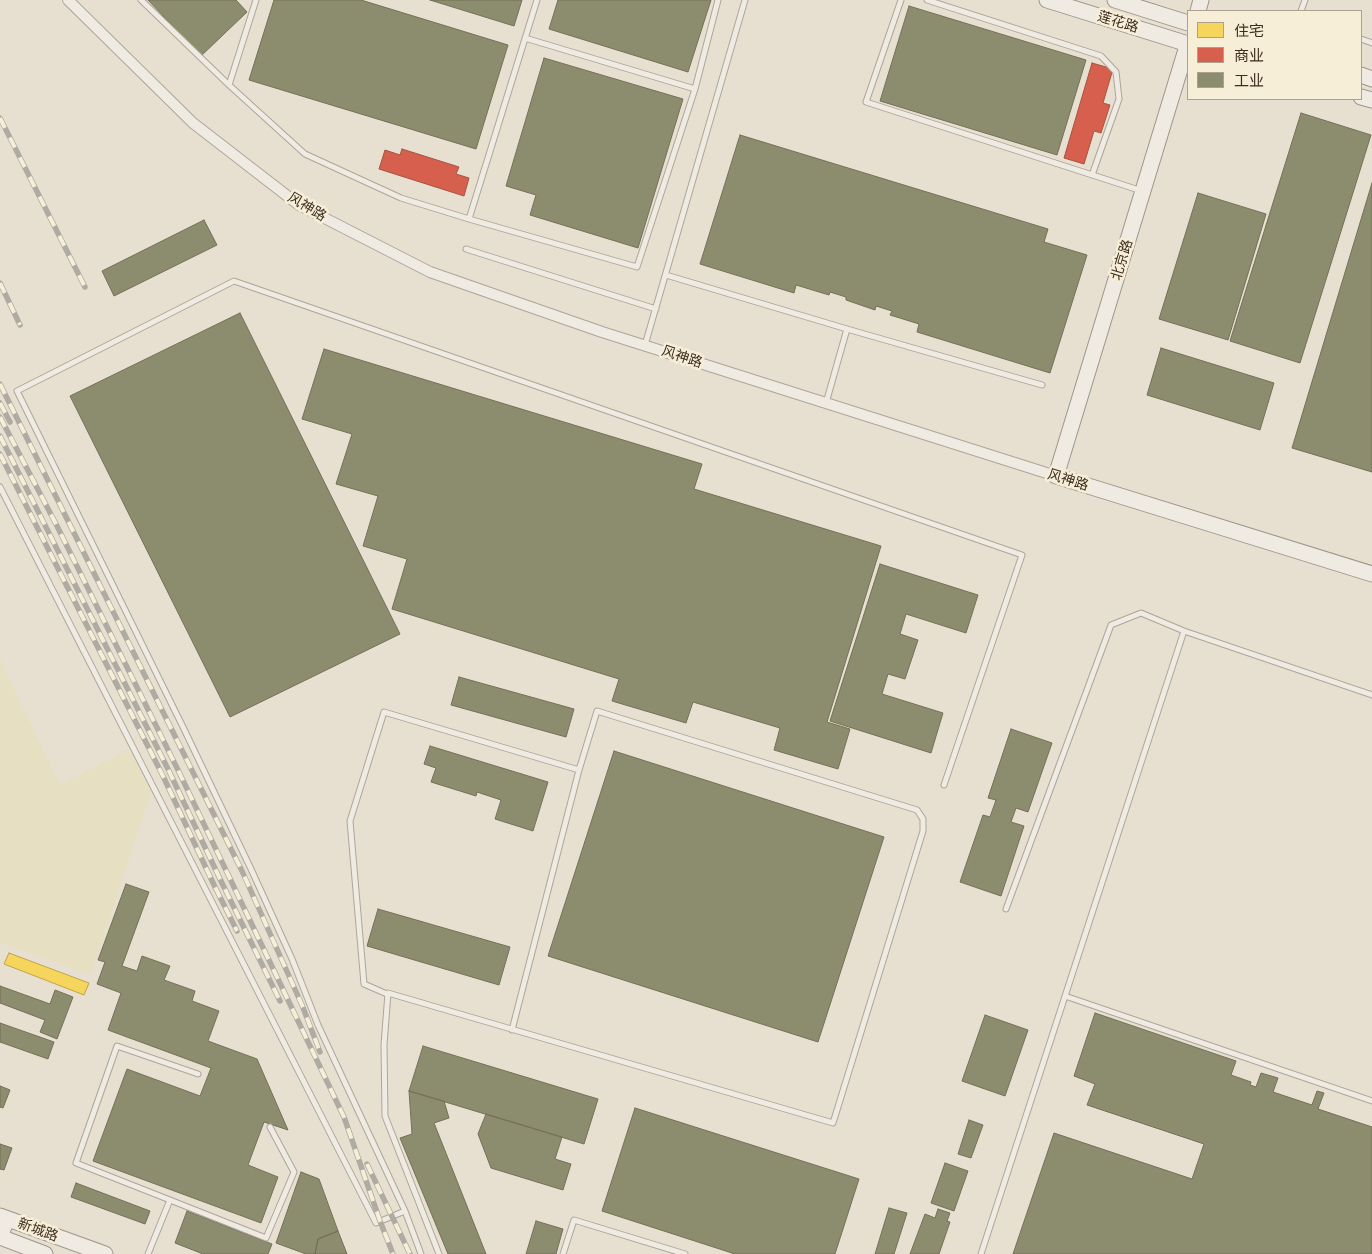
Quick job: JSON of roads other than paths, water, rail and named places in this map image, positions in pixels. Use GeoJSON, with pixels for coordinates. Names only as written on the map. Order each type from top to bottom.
{"type":"FeatureCollection","features":[{"type":"Feature","properties":{"kind":"street","name":"风神路"},"geometry":{"type":"LineString","coordinates":[[68,0],[193,123],[299,205],[430,272],[645,346],[1372,574]]}},
{"type":"Feature","properties":{"kind":"street","name":"莲花路"},"geometry":{"type":"LineString","coordinates":[[1047,0],[1187,44]]}},
{"type":"Feature","properties":{"kind":"street","name":"莲花路"},"geometry":{"type":"LineString","coordinates":[[1115,0],[1187,23]]}},
{"type":"Feature","properties":{"kind":"street","name":"北京路"},"geometry":{"type":"LineString","coordinates":[[1056,476],[1187,47]]}},
{"type":"Feature","properties":{"kind":"street"},"geometry":{"type":"LineString","coordinates":[[0,1237],[3,1217]]}},
{"type":"Feature","properties":{"kind":"street","name":"新城路"},"geometry":{"type":"LineString","coordinates":[[3,1217],[105,1254]]}},
{"type":"Feature","properties":{"kind":"street","name":"新城路"},"geometry":{"type":"LineString","coordinates":[[0,1237],[45,1254]]}},
{"type":"Feature","properties":{"kind":"lane"},"geometry":{"type":"LineString","coordinates":[[141,0],[228,85],[305,154],[400,198],[637,267],[695,89],[718,0]]}},
{"type":"Feature","properties":{"kind":"lane"},"geometry":{"type":"LineString","coordinates":[[228,85],[256,0]]}},
{"type":"Feature","properties":{"kind":"lane"},"geometry":{"type":"LineString","coordinates":[[469,219],[537,0]]}},
{"type":"Feature","properties":{"kind":"lane"},"geometry":{"type":"LineString","coordinates":[[645,346],[745,0]]}},
{"type":"Feature","properties":{"kind":"lane"},"geometry":{"type":"LineString","coordinates":[[901,0],[866,102],[1143,191]]}},
{"type":"Feature","properties":{"kind":"lane"},"geometry":{"type":"LineString","coordinates":[[927,0],[1101,56],[1116,72],[1119,99],[1092,175]]}},
{"type":"Feature","properties":{"kind":"lane"},"geometry":{"type":"LineString","coordinates":[[526,38],[695,89]]}},
{"type":"Feature","properties":{"kind":"lane"},"geometry":{"type":"LineString","coordinates":[[466,249],[656,309]]}},
{"type":"Feature","properties":{"kind":"lane"},"geometry":{"type":"LineString","coordinates":[[666,275],[1042,384]]}},
{"type":"Feature","properties":{"kind":"lane"},"geometry":{"type":"LineString","coordinates":[[421,1254],[405,1211],[318,1025],[292,959],[251,869],[17,391],[234,281],[1022,555],[944,785]]}},
{"type":"Feature","properties":{"kind":"lane"},"geometry":{"type":"LineString","coordinates":[[826,403],[847,329]]}},
{"type":"Feature","properties":{"kind":"lane"},"geometry":{"type":"LineString","coordinates":[[0,487],[376,1223],[405,1211]]}},
{"type":"Feature","properties":{"kind":"lane"},"geometry":{"type":"LineString","coordinates":[[1006,909],[1111,626],[1141,613],[1184,631],[1372,695]]}},
{"type":"Feature","properties":{"kind":"lane"},"geometry":{"type":"LineString","coordinates":[[981,1254],[1184,631]]}},
{"type":"Feature","properties":{"kind":"lane"},"geometry":{"type":"LineString","coordinates":[[512,1030],[596,710],[917,810],[923,819],[922,831],[833,1123],[387,994],[364,984],[350,822],[384,712],[579,770]]}},
{"type":"Feature","properties":{"kind":"lane"},"geometry":{"type":"LineString","coordinates":[[387,994],[384,1045],[385,1116],[439,1254]]}},
{"type":"Feature","properties":{"kind":"lane"},"geometry":{"type":"LineString","coordinates":[[1065,996],[1372,1101]]}},
{"type":"Feature","properties":{"kind":"lane"},"geometry":{"type":"LineString","coordinates":[[198,1074],[117,1046],[76,1163],[266,1238],[294,1172],[270,1127]]}},
{"type":"Feature","properties":{"kind":"lane"},"geometry":{"type":"LineString","coordinates":[[148,1254],[170,1200]]}},
{"type":"Feature","properties":{"kind":"lane"},"geometry":{"type":"LineString","coordinates":[[564,1254],[574,1220],[685,1254]]}},
{"type":"Feature","properties":{"kind":"railway"},"geometry":{"type":"LineString","coordinates":[[0,118],[85,287]]}},
{"type":"Feature","properties":{"kind":"railway"},"geometry":{"type":"LineString","coordinates":[[0,283],[20,325]]}},
{"type":"Feature","properties":{"kind":"railway"},"geometry":{"type":"LineString","coordinates":[[0,384],[242,871],[302,1005],[320,1052]]}},
{"type":"Feature","properties":{"kind":"railway"},"geometry":{"type":"LineString","coordinates":[[0,403],[10,422]]}},
{"type":"Feature","properties":{"kind":"railway"},"geometry":{"type":"LineString","coordinates":[[0,417],[56,524],[178,770],[344,1117],[393,1254]]}},
{"type":"Feature","properties":{"kind":"railway"},"geometry":{"type":"LineString","coordinates":[[0,436],[169,771],[280,1001]]}},
{"type":"Feature","properties":{"kind":"railway"},"geometry":{"type":"LineString","coordinates":[[0,454],[163,776],[237,931]]}},
{"type":"Feature","properties":{"kind":"railway"},"geometry":{"type":"LineString","coordinates":[[367,1164],[410,1254]]}}]}
